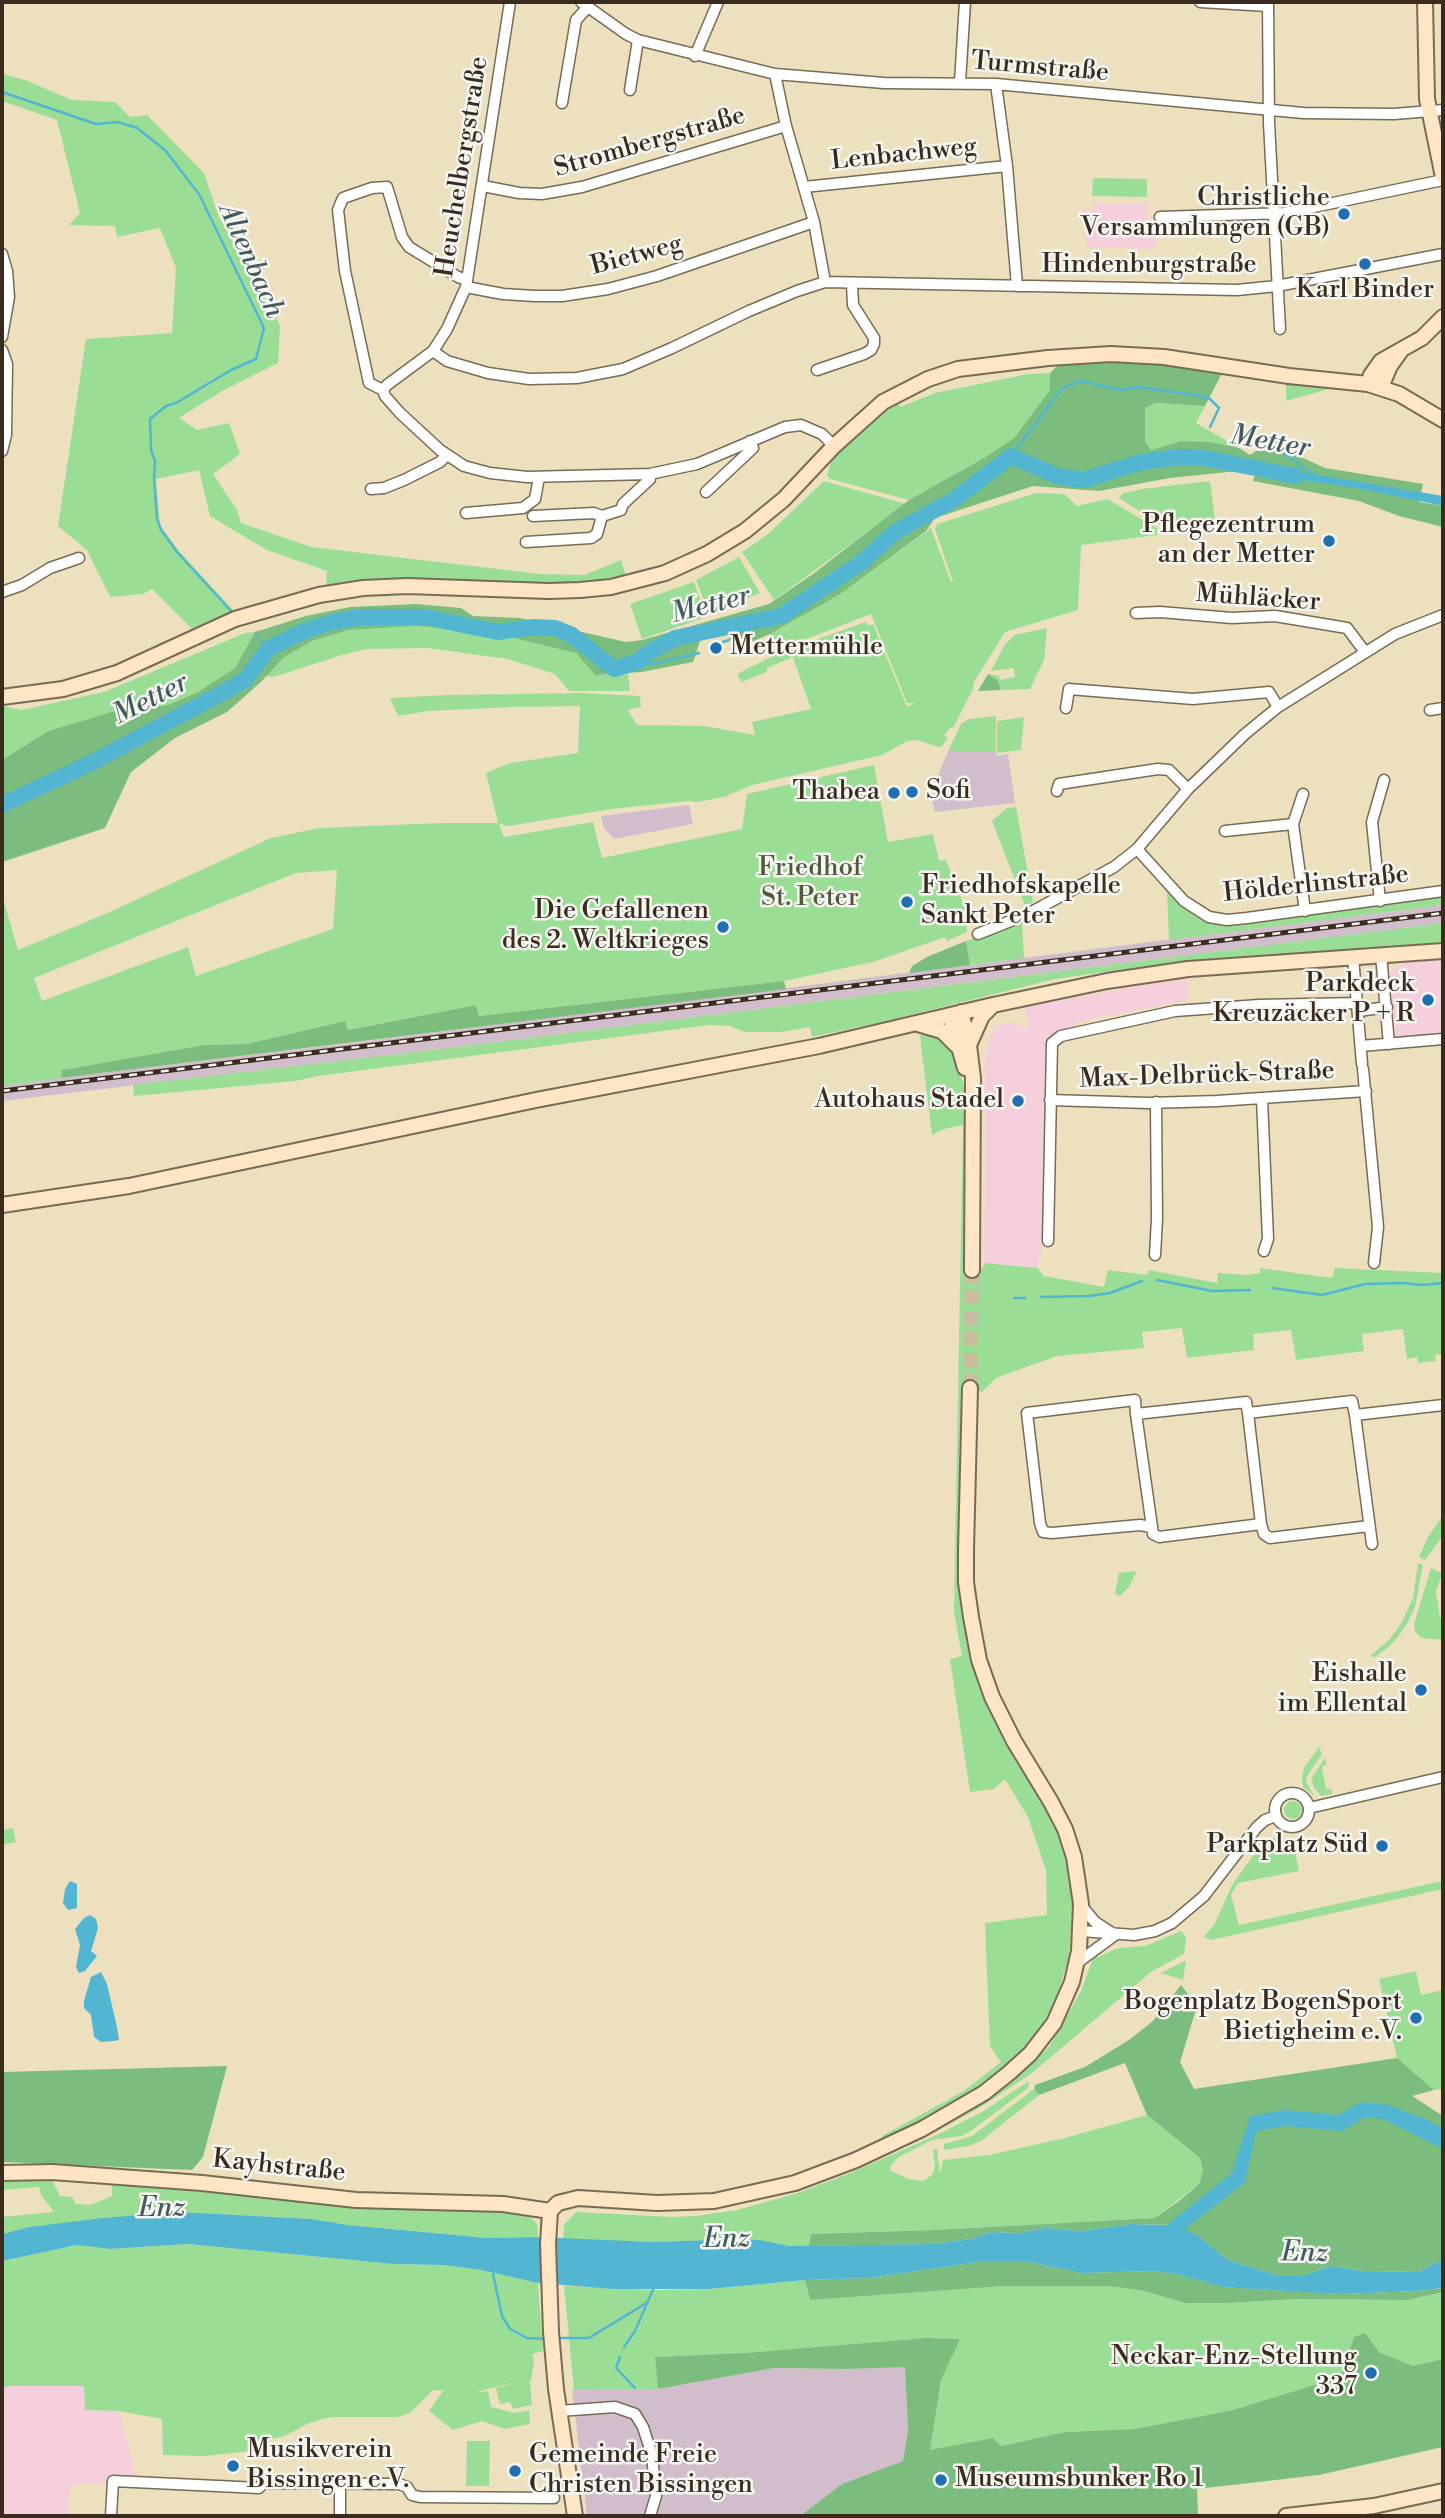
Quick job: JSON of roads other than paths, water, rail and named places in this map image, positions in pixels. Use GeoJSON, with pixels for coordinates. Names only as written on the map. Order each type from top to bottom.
{"type":"FeatureCollection","features":[{"type":"Feature","properties":{"kind":"main road"},"geometry":{"type":"LineString","coordinates":[[1426,2],[1426,94],[1436,111],[1443,179]]}},
{"type":"Feature","properties":{"kind":"main road"},"geometry":{"type":"LineString","coordinates":[[1375,386],[1375,368],[1381,361],[1441,324]]}},
{"type":"Feature","properties":{"kind":"main road"},"geometry":{"type":"LineString","coordinates":[[2,697],[63,689],[117,673],[235,620],[319,595],[363,588],[407,586],[548,592],[580,590],[611,587],[665,573],[707,554],[745,531],[784,499],[834,446],[883,402],[928,379],[958,369],[1073,356],[1164,357],[1375,386],[1415,402],[1443,420]]}},
{"type":"Feature","properties":{"kind":"main road"},"geometry":{"type":"LineString","coordinates":[[2,1205],[142,1183],[536,1100],[819,1046],[993,1005],[1146,974],[1265,962],[1443,951]]}},
{"type":"Feature","properties":{"kind":"main road"},"geometry":{"type":"LineString","coordinates":[[963,1046],[982,1016],[993,1005]]}},
{"type":"Feature","properties":{"kind":"main road"},"geometry":{"type":"LineString","coordinates":[[955,1014],[972,1093],[972,1270]]}},
{"type":"Feature","properties":{"kind":"main road"},"geometry":{"type":"LineString","coordinates":[[917,1023],[942,1031],[963,1046]]}},
{"type":"Feature","properties":{"kind":"main road"},"geometry":{"type":"LineString","coordinates":[[575,2516],[556,2389],[549,2290],[550,2214],[558,2203],[578,2198],[686,2203],[746,2195],[795,2183],[893,2144],[984,2093],[1030,2054],[1054,2023],[1068,1993],[1077,1963],[1081,1931],[1081,1905],[1074,1857],[1065,1829],[992,1698],[979,1660],[966,1582],[970,1388]]}},
{"type":"Feature","properties":{"kind":"main road","name":"Kayhstraße"},"geometry":{"type":"LineString","coordinates":[[2,2173],[52,2172],[202,2183],[356,2200],[503,2204],[550,2214]]}},
{"type":"Feature","properties":{"kind":"main road"},"geometry":{"type":"LineString","coordinates":[[1286,2516],[1374,2511],[1443,2491]]}},
{"type":"Feature","properties":{"kind":"street","name":"Heuchelbergstraße"},"geometry":{"type":"LineString","coordinates":[[383,390],[433,351],[447,329],[467,284],[510,2]]}},
{"type":"Feature","properties":{"kind":"street"},"geometry":{"type":"LineString","coordinates":[[695,56],[718,2]]}},
{"type":"Feature","properties":{"kind":"street"},"geometry":{"type":"LineString","coordinates":[[960,82],[965,2]]}},
{"type":"Feature","properties":{"kind":"street"},"geometry":{"type":"LineString","coordinates":[[1200,2],[1268,4],[1269,110],[1280,329]]}},
{"type":"Feature","properties":{"kind":"street","name":"Turmstraße"},"geometry":{"type":"LineString","coordinates":[[562,103],[576,20],[585,5],[638,40],[775,74],[884,83],[996,84],[1323,114],[1436,111]]}},
{"type":"Feature","properties":{"kind":"street"},"geometry":{"type":"LineString","coordinates":[[630,90],[638,40]]}},
{"type":"Feature","properties":{"kind":"street"},"geometry":{"type":"LineString","coordinates":[[775,74],[786,126],[814,222],[825,282]]}},
{"type":"Feature","properties":{"kind":"street"},"geometry":{"type":"LineString","coordinates":[[996,84],[1007,166],[1017,286]]}},
{"type":"Feature","properties":{"kind":"street","name":"Strombergstraße"},"geometry":{"type":"LineString","coordinates":[[483,186],[542,194],[582,187],[786,126]]}},
{"type":"Feature","properties":{"kind":"street","name":"Lenbachweg"},"geometry":{"type":"LineString","coordinates":[[804,187],[1007,166]]}},
{"type":"Feature","properties":{"kind":"street"},"geometry":{"type":"LineString","coordinates":[[1160,217],[1274,214],[1443,179]]}},
{"type":"Feature","properties":{"kind":"street","name":"Bietweg"},"geometry":{"type":"LineString","coordinates":[[383,390],[369,383],[345,271],[338,210],[342,198],[351,194],[387,187],[401,237],[409,247],[467,284],[503,294],[535,296],[562,296],[608,289],[657,276],[814,222]]}},
{"type":"Feature","properties":{"kind":"street"},"geometry":{"type":"LineString","coordinates":[[2,254],[7,271],[9,297],[2,337]]}},
{"type":"Feature","properties":{"kind":"street","name":"Hindenburgstraße"},"geometry":{"type":"LineString","coordinates":[[433,351],[447,361],[488,373],[529,379],[577,378],[623,369],[749,311],[825,282],[1237,290],[1277,286],[1443,254]]}},
{"type":"Feature","properties":{"kind":"street"},"geometry":{"type":"LineString","coordinates":[[817,370],[864,354],[871,350],[874,344],[874,338],[853,305],[852,283]]}},
{"type":"Feature","properties":{"kind":"street"},"geometry":{"type":"LineString","coordinates":[[2,350],[7,364],[6,435],[2,451]]}},
{"type":"Feature","properties":{"kind":"street"},"geometry":{"type":"LineString","coordinates":[[383,390],[385,397],[400,413],[447,455],[464,466],[490,473],[539,477],[650,474],[697,464],[785,427],[801,425],[822,434],[834,446]]}},
{"type":"Feature","properties":{"kind":"street"},"geometry":{"type":"LineString","coordinates":[[706,492],[753,448],[751,441]]}},
{"type":"Feature","properties":{"kind":"street"},"geometry":{"type":"LineString","coordinates":[[371,489],[384,488],[404,480],[440,462],[447,455]]}},
{"type":"Feature","properties":{"kind":"street"},"geometry":{"type":"LineString","coordinates":[[533,516],[594,513],[602,516],[621,510],[650,479],[650,474]]}},
{"type":"Feature","properties":{"kind":"street"},"geometry":{"type":"LineString","coordinates":[[466,513],[523,508],[535,499],[539,477]]}},
{"type":"Feature","properties":{"kind":"street"},"geometry":{"type":"LineString","coordinates":[[526,542],[591,538],[597,534],[602,516]]}},
{"type":"Feature","properties":{"kind":"street"},"geometry":{"type":"LineString","coordinates":[[2,592],[22,585],[50,568],[79,558]]}},
{"type":"Feature","properties":{"kind":"street","name":"Mühläcker"},"geometry":{"type":"LineString","coordinates":[[1136,613],[1160,612],[1231,618],[1275,616],[1347,628],[1365,652]]}},
{"type":"Feature","properties":{"kind":"street"},"geometry":{"type":"LineString","coordinates":[[978,934],[1028,914],[1114,867],[1137,849],[1188,789],[1245,734],[1278,707],[1395,634],[1443,615]]}},
{"type":"Feature","properties":{"kind":"street"},"geometry":{"type":"LineString","coordinates":[[1066,708],[1069,689],[1193,699],[1269,691],[1278,707]]}},
{"type":"Feature","properties":{"kind":"street"},"geometry":{"type":"LineString","coordinates":[[1430,710],[1443,708]]}},
{"type":"Feature","properties":{"kind":"street"},"geometry":{"type":"LineString","coordinates":[[1057,791],[1059,784],[1158,769],[1169,770],[1188,789]]}},
{"type":"Feature","properties":{"kind":"street"},"geometry":{"type":"LineString","coordinates":[[1380,901],[1372,822],[1384,780]]}},
{"type":"Feature","properties":{"kind":"street"},"geometry":{"type":"LineString","coordinates":[[1303,794],[1293,824],[1305,911]]}},
{"type":"Feature","properties":{"kind":"street"},"geometry":{"type":"LineString","coordinates":[[1225,831],[1293,824]]}},
{"type":"Feature","properties":{"kind":"street","name":"Hölderlinstraße"},"geometry":{"type":"LineString","coordinates":[[1137,849],[1184,901],[1194,910],[1209,917],[1237,919],[1443,891]]}},
{"type":"Feature","properties":{"kind":"street"},"geometry":{"type":"LineString","coordinates":[[1381,955],[1390,1044]]}},
{"type":"Feature","properties":{"kind":"street"},"geometry":{"type":"LineString","coordinates":[[1353,957],[1378,1227],[1374,1263]]}},
{"type":"Feature","properties":{"kind":"street"},"geometry":{"type":"LineString","coordinates":[[1048,1241],[1050,1050],[1052,1043],[1061,1036],[1175,1011],[1259,1005],[1387,1007]]}},
{"type":"Feature","properties":{"kind":"street"},"geometry":{"type":"LineString","coordinates":[[1361,1046],[1443,1039]]}},
{"type":"Feature","properties":{"kind":"street","name":"Max-Delbrück-Straße"},"geometry":{"type":"LineString","coordinates":[[1050,1100],[1156,1102],[1366,1091]]}},
{"type":"Feature","properties":{"kind":"street"},"geometry":{"type":"LineString","coordinates":[[1262,1098],[1268,1239],[1265,1251]]}},
{"type":"Feature","properties":{"kind":"street"},"geometry":{"type":"LineString","coordinates":[[1155,1255],[1156,1102]]}},
{"type":"Feature","properties":{"kind":"street"},"geometry":{"type":"LineString","coordinates":[[1151,1527],[1140,1525],[1043,1532],[1027,1413],[1135,1400],[1153,1534],[1159,1537],[1261,1524]]}},
{"type":"Feature","properties":{"kind":"street"},"geometry":{"type":"LineString","coordinates":[[1248,1413],[1352,1401],[1372,1544]]}},
{"type":"Feature","properties":{"kind":"street"},"geometry":{"type":"LineString","coordinates":[[1136,1414],[1247,1402],[1264,1534],[1270,1538],[1369,1526]]}},
{"type":"Feature","properties":{"kind":"street"},"geometry":{"type":"LineString","coordinates":[[1355,1415],[1443,1405]]}},
{"type":"Feature","properties":{"kind":"street"},"geometry":{"type":"LineString","coordinates":[[1309,1808],[1443,1777]]}},
{"type":"Feature","properties":{"kind":"street"},"geometry":{"type":"LineString","coordinates":[[1289,1793],[1302,1796],[1309,1808],[1306,1820],[1296,1827],[1287,1827],[1280,1823],[1276,1816],[1275,1805],[1289,1793]]}},
{"type":"Feature","properties":{"kind":"street"},"geometry":{"type":"LineString","coordinates":[[1081,1931],[1115,1935],[1147,1934],[1179,1919],[1203,1896],[1257,1827],[1276,1816]]}},
{"type":"Feature","properties":{"kind":"street"},"geometry":{"type":"LineString","coordinates":[[1081,1905],[1095,1922],[1115,1935]]}},
{"type":"Feature","properties":{"kind":"street"},"geometry":{"type":"LineString","coordinates":[[1077,1963],[1115,1935]]}},
{"type":"Feature","properties":{"kind":"street"},"geometry":{"type":"LineString","coordinates":[[559,2411],[615,2407],[635,2414],[643,2427],[652,2455],[656,2496],[650,2516]]}},
{"type":"Feature","properties":{"kind":"street"},"geometry":{"type":"LineString","coordinates":[[111,2516],[113,2481],[259,2488],[263,2483],[399,2484],[407,2487],[412,2495],[420,2497],[554,2498]]}},
{"type":"Feature","properties":{"kind":"street"},"geometry":{"type":"LineString","coordinates":[[340,2484],[340,2516]]}},
{"type":"Feature","properties":{"kind":"water"},"geometry":{"type":"Polygon","coordinates":[[[1277,468],[1443,496],[1443,506],[1362,489],[1275,476],[1277,468]]]}},
{"type":"Feature","properties":{"kind":"water"},"geometry":{"type":"Polygon","coordinates":[[[70,1881],[77,1884],[77,1908],[68,1910],[63,1903],[65,1889],[70,1881]]]}},
{"type":"Feature","properties":{"kind":"water"},"geometry":{"type":"Polygon","coordinates":[[[90,1915],[96,1919],[98,1928],[91,1951],[97,1956],[85,1971],[79,1973],[76,1967],[80,1945],[75,1929],[90,1915]]]}},
{"type":"Feature","properties":{"kind":"water"},"geometry":{"type":"Polygon","coordinates":[[[101,1972],[107,1984],[119,2040],[101,2042],[94,2037],[91,2015],[84,2008],[91,1977],[101,1972]]]}},
{"type":"Feature","properties":{"kind":"water","name":"Enz"},"geometry":{"type":"Polygon","coordinates":[[[1361,2102],[1385,2104],[1428,2120],[1443,2129],[1443,2149],[1383,2119],[1365,2117],[1342,2131],[1285,2126],[1256,2131],[1245,2182],[1185,2229],[1228,2260],[1279,2276],[1301,2276],[1331,2266],[1364,2271],[1418,2272],[1443,2259],[1443,2288],[1341,2294],[1302,2292],[1223,2287],[1176,2274],[1153,2271],[1082,2273],[1024,2261],[985,2261],[870,2278],[805,2280],[709,2289],[613,2289],[538,2283],[444,2265],[393,2264],[188,2244],[110,2249],[77,2245],[2,2261],[2,2234],[29,2227],[179,2212],[312,2219],[487,2238],[538,2237],[651,2242],[739,2239],[789,2246],[934,2244],[971,2239],[991,2232],[1017,2233],[1047,2228],[1081,2231],[1131,2224],[1167,2225],[1232,2173],[1250,2116],[1284,2110],[1338,2115],[1361,2102]]]}},
{"type":"Feature","properties":{"kind":"waterway","name":"Altenbach"},"geometry":{"type":"LineString","coordinates":[[2,92],[96,124],[118,122],[137,128],[165,150],[199,194],[264,328],[256,359],[166,406],[150,419],[157,519],[161,530],[177,552],[232,612]]}},
{"type":"Feature","properties":{"kind":"waterway"},"geometry":{"type":"LineString","coordinates":[[1011,456],[1061,390],[1081,381],[1121,390],[1137,387],[1210,399],[1219,408],[1210,427]]}},
{"type":"Feature","properties":{"kind":"waterway"},"geometry":{"type":"LineString","coordinates":[[1268,442],[1314,475]]}},
{"type":"Feature","properties":{"kind":"waterway","name":"Metter"},"geometry":{"type":"LineString","coordinates":[[2,805],[91,763],[224,692],[246,679],[268,649],[304,631],[332,622],[362,617],[424,617],[498,632],[534,627],[555,628],[572,635],[614,669],[637,662],[675,638],[781,616],[862,562],[895,532],[955,499],[1011,456],[1057,476],[1083,480],[1141,462],[1180,457],[1204,458],[1296,476]]}},
{"type":"Feature","properties":{"kind":"waterway"},"geometry":{"type":"LineString","coordinates":[[723,642],[729,640],[742,624]]}},
{"type":"Feature","properties":{"kind":"waterway","name":"Altenbach"},"geometry":{"type":"LineString","coordinates":[[258,637],[268,649]]}},
{"type":"Feature","properties":{"kind":"waterway"},"geometry":{"type":"LineString","coordinates":[[637,662],[653,664],[699,653]]}},
{"type":"Feature","properties":{"kind":"waterway"},"geometry":{"type":"LineString","coordinates":[[1157,1280],[1212,1291],[1250,1290]]}},
{"type":"Feature","properties":{"kind":"waterway"},"geometry":{"type":"LineString","coordinates":[[1041,1297],[1110,1293],[1142,1281]]}},
{"type":"Feature","properties":{"kind":"waterway"},"geometry":{"type":"LineString","coordinates":[[1273,1288],[1322,1295],[1365,1284],[1443,1283]]}},
{"type":"Feature","properties":{"kind":"waterway"},"geometry":{"type":"LineString","coordinates":[[1014,1298],[1025,1298]]}},
{"type":"Feature","properties":{"kind":"waterway"},"geometry":{"type":"LineString","coordinates":[[493,2274],[502,2316],[510,2329],[527,2338],[548,2339]]}},
{"type":"Feature","properties":{"kind":"waterway"},"geometry":{"type":"LineString","coordinates":[[624,2347],[635,2331],[654,2287]]}},
{"type":"Feature","properties":{"kind":"waterway"},"geometry":{"type":"LineString","coordinates":[[558,2338],[589,2338],[648,2302]]}},
{"type":"Feature","properties":{"kind":"waterway"},"geometry":{"type":"LineString","coordinates":[[620,2357],[616,2368],[635,2388]]}},
{"type":"Feature","properties":{"kind":"tunnel"},"geometry":{"type":"LineString","coordinates":[[970,1388],[972,1270]]}},
{"type":"Feature","properties":{"kind":"railway"},"geometry":{"type":"LineString","coordinates":[[2,1091],[1443,913]]}},
{"type":"Feature","properties":{"kind":"place","name":"Christliche Versammlungen (GB)"},"geometry":{"type":"Point","coordinates":[1344,214]}},
{"type":"Feature","properties":{"kind":"place","name":"Karl Binder"},"geometry":{"type":"Point","coordinates":[1365,264]}},
{"type":"Feature","properties":{"kind":"place","name":"Pflegezentrum an der Metter"},"geometry":{"type":"Point","coordinates":[1329,541]}},
{"type":"Feature","properties":{"kind":"place","name":"Mettermühle"},"geometry":{"type":"Point","coordinates":[716,648]}},
{"type":"Feature","properties":{"kind":"place","name":"Sofi"},"geometry":{"type":"Point","coordinates":[912,792]}},
{"type":"Feature","properties":{"kind":"place","name":"Thabea"},"geometry":{"type":"Point","coordinates":[894,793]}},
{"type":"Feature","properties":{"kind":"place","name":"Friedhofskapelle Sankt Peter"},"geometry":{"type":"Point","coordinates":[907,902]}},
{"type":"Feature","properties":{"kind":"place","name":"Die Gefallenen des 2. Weltkrieges"},"geometry":{"type":"Point","coordinates":[723,927]}},
{"type":"Feature","properties":{"kind":"place","name":"Parkdeck Kreuzäcker P + R"},"geometry":{"type":"Point","coordinates":[1428,1000]}},
{"type":"Feature","properties":{"kind":"place","name":"Autohaus Stadel"},"geometry":{"type":"Point","coordinates":[1018,1101]}},
{"type":"Feature","properties":{"kind":"place","name":"Eishalle im Ellental"},"geometry":{"type":"Point","coordinates":[1421,1690]}},
{"type":"Feature","properties":{"kind":"place","name":"Parkplatz Süd"},"geometry":{"type":"Point","coordinates":[1382,1846]}},
{"type":"Feature","properties":{"kind":"place","name":"Bogenplatz BogenSport Bietigheim e.V."},"geometry":{"type":"Point","coordinates":[1416,2018]}},
{"type":"Feature","properties":{"kind":"place","name":"Neckar-Enz-Stellung 337"},"geometry":{"type":"Point","coordinates":[1371,2373]}},
{"type":"Feature","properties":{"kind":"place","name":"Musikverein Bissingen e.V."},"geometry":{"type":"Point","coordinates":[233,2466]}},
{"type":"Feature","properties":{"kind":"place","name":"Gemeinde Freie Christen Bissingen"},"geometry":{"type":"Point","coordinates":[515,2471]}},
{"type":"Feature","properties":{"kind":"place","name":"Museumsbunker Ro 1"},"geometry":{"type":"Point","coordinates":[941,2480]}},
{"type":"Feature","properties":{"kind":"park label","name":"Friedhof St. Peter"},"geometry":{"type":"Point","coordinates":[810,884]}}]}
